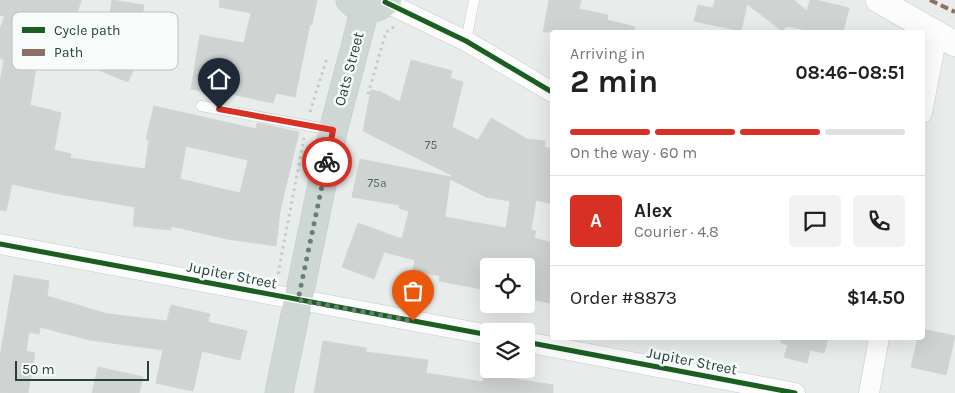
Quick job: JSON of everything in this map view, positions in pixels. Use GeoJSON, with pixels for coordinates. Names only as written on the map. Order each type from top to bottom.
{"type":"FeatureCollection","features":[{"type":"Feature","properties":{"kind":"main road","name":"Oats Street"},"geometry":{"type":"LineString","coordinates":[[279,393],[333,130],[372,3]]}},
{"type":"Feature","properties":{"kind":"street"},"geometry":{"type":"LineString","coordinates":[[878,0],[946,39],[925,104]]}},
{"type":"Feature","properties":{"kind":"street"},"geometry":{"type":"LineString","coordinates":[[372,3],[466,41],[550,91]]}},
{"type":"Feature","properties":{"kind":"street","name":"Jupiter Street"},"geometry":{"type":"LineString","coordinates":[[0,244],[480,333]]}},
{"type":"Feature","properties":{"kind":"street"},"geometry":{"type":"LineString","coordinates":[[869,393],[879,340]]}},
{"type":"Feature","properties":{"kind":"street","name":"Jupiter Street"},"geometry":{"type":"LineString","coordinates":[[535,344],[795,393]]}},
{"type":"Feature","properties":{"kind":"lane"},"geometry":{"type":"LineString","coordinates":[[466,41],[474,0]]}},
{"type":"Feature","properties":{"kind":"lane"},"geometry":{"type":"LineString","coordinates":[[201,106],[333,130]]}},
{"type":"Feature","properties":{"kind":"path"},"geometry":{"type":"LineString","coordinates":[[368,95],[386,32],[395,26],[401,28]]}},
{"type":"Feature","properties":{"kind":"building"},"geometry":{"type":"Polygon","coordinates":[[[0,0],[81,0],[78,12],[12,12],[12,70],[36,70],[30,105],[61,113],[54,150],[71,154],[70,158],[145,169],[149,140],[146,139],[154,106],[256,129],[257,123],[299,132],[280,211],[276,246],[227,239],[171,226],[171,230],[133,226],[135,207],[12,184],[6,211],[0,210],[0,82],[4,60],[0,58],[0,29],[5,16],[0,15],[0,0]],[[186,146],[180,179],[240,193],[248,160],[186,146]]]}},
{"type":"Feature","properties":{"kind":"building"},"geometry":{"type":"Polygon","coordinates":[[[112,0],[144,5],[143,12],[110,12],[112,0]]]}},
{"type":"Feature","properties":{"kind":"building"},"geometry":{"type":"Polygon","coordinates":[[[220,0],[317,0],[312,25],[310,24],[295,97],[276,93],[273,103],[222,92],[222,94],[191,89],[200,35],[244,43],[251,13],[219,7],[220,0]]]}},
{"type":"Feature","properties":{"kind":"building"},"geometry":{"type":"Polygon","coordinates":[[[549,0],[581,0],[579,9],[608,15],[607,20],[635,27],[634,30],[550,30],[550,32],[543,32],[549,0]]]}},
{"type":"Feature","properties":{"kind":"building"},"geometry":{"type":"Polygon","coordinates":[[[715,0],[794,0],[807,11],[810,0],[816,0],[849,8],[844,30],[806,30],[787,26],[781,30],[747,4],[741,30],[694,21],[698,5],[713,8],[715,0]]]}},
{"type":"Feature","properties":{"kind":"building"},"geometry":{"type":"Polygon","coordinates":[[[411,60],[452,71],[450,78],[463,82],[452,127],[478,140],[491,118],[527,139],[545,141],[544,147],[550,148],[550,204],[536,200],[531,230],[536,231],[534,238],[550,242],[549,303],[535,300],[535,258],[480,258],[480,289],[439,281],[440,276],[413,270],[415,260],[384,252],[374,279],[342,267],[358,223],[402,239],[409,211],[399,208],[400,205],[352,197],[360,159],[451,177],[451,175],[363,131],[371,90],[381,92],[400,102],[411,60]],[[450,179],[445,217],[506,228],[510,201],[486,197],[450,179]]]}},
{"type":"Feature","properties":{"kind":"building"},"geometry":{"type":"Polygon","coordinates":[[[98,70],[133,70],[128,82],[98,70]]]}},
{"type":"Feature","properties":{"kind":"building"},"geometry":{"type":"Polygon","coordinates":[[[14,275],[49,281],[47,296],[108,314],[167,321],[171,305],[210,314],[208,322],[247,331],[240,360],[202,351],[193,391],[156,383],[163,350],[90,340],[40,327],[39,334],[29,332],[26,351],[35,353],[28,393],[0,393],[0,356],[14,275]]]}},
{"type":"Feature","properties":{"kind":"building"},"geometry":{"type":"Polygon","coordinates":[[[925,330],[955,336],[946,375],[911,367],[918,340],[925,340],[925,330]]]}},
{"type":"Feature","properties":{"kind":"building"},"geometry":{"type":"Polygon","coordinates":[[[781,340],[827,340],[824,353],[810,350],[807,363],[784,357],[788,345],[781,343],[781,340]]]}},
{"type":"Feature","properties":{"kind":"building"},"geometry":{"type":"Polygon","coordinates":[[[323,341],[366,348],[366,352],[428,360],[426,373],[483,382],[484,378],[509,378],[553,385],[553,393],[314,393],[323,341]]]}},
{"type":"Feature","properties":{"kind":"building"},"geometry":{"type":"Polygon","coordinates":[[[98,367],[143,377],[139,393],[92,393],[98,367]]]}},
{"type":"Feature","properties":{"kind":"marked path"},"geometry":{"type":"LineString","coordinates":[[930,0],[955,12]]}},
{"type":"Feature","properties":{"kind":"cycle path"},"geometry":{"type":"LineString","coordinates":[[385,2],[466,41],[550,91]]}},
{"type":"Feature","properties":{"kind":"cycle path"},"geometry":{"type":"LineString","coordinates":[[0,244],[480,333]]}},
{"type":"Feature","properties":{"kind":"cycle path"},"geometry":{"type":"LineString","coordinates":[[535,344],[795,393]]}},
{"type":"Feature","properties":{"kind":"way so far"},"geometry":{"type":"LineString","coordinates":[[327,162],[298,300],[413,321]]}},
{"type":"Feature","properties":{"kind":"route"},"geometry":{"type":"LineString","coordinates":[[219,109],[333,130],[327,162]]}}]}
